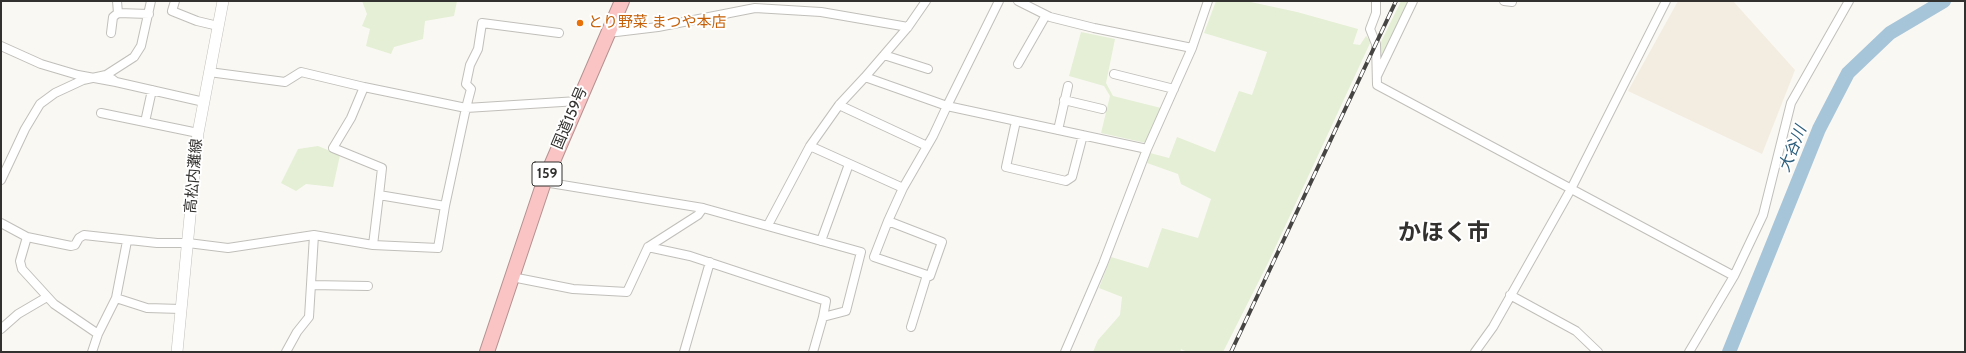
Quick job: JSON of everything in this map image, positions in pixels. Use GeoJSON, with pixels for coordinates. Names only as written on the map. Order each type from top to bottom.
{"type":"FeatureCollection","features":[{"type":"Feature","properties":{"kind":"highway","name":"国道159号"},"geometry":{"type":"LineString","coordinates":[[487,352],[544,182],[578,100],[622,1]]}},
{"type":"Feature","properties":{"kind":"main road","name":"高松内灘線"},"geometry":{"type":"LineString","coordinates":[[177,352],[198,133],[223,1]]}},
{"type":"Feature","properties":{"kind":"street"},"geometry":{"type":"LineString","coordinates":[[117,1],[118,13]]}},
{"type":"Feature","properties":{"kind":"street"},"geometry":{"type":"LineString","coordinates":[[1,180],[4,163],[40,104],[55,93],[83,80],[106,75],[131,60],[138,52],[149,14],[151,1]]}},
{"type":"Feature","properties":{"kind":"street"},"geometry":{"type":"LineString","coordinates":[[175,1],[172,11],[197,21],[218,26]]}},
{"type":"Feature","properties":{"kind":"street"},"geometry":{"type":"LineString","coordinates":[[768,225],[810,146],[839,105],[908,27],[926,1]]}},
{"type":"Feature","properties":{"kind":"street"},"geometry":{"type":"LineString","coordinates":[[874,257],[888,221],[904,188],[927,146],[999,1]]}},
{"type":"Feature","properties":{"kind":"street"},"geometry":{"type":"LineString","coordinates":[[1018,1],[1046,15],[1094,28],[1192,48]]}},
{"type":"Feature","properties":{"kind":"street"},"geometry":{"type":"LineString","coordinates":[[1065,352],[1103,264],[1147,149],[1192,48],[1208,1]]}},
{"type":"Feature","properties":{"kind":"street"},"geometry":{"type":"LineString","coordinates":[[1376,1],[1376,13],[1370,29],[1376,44],[1377,85],[1734,276]]}},
{"type":"Feature","properties":{"kind":"street"},"geometry":{"type":"LineString","coordinates":[[1377,77],[1413,1]]}},
{"type":"Feature","properties":{"kind":"street"},"geometry":{"type":"LineString","coordinates":[[1504,1],[1512,1]]}},
{"type":"Feature","properties":{"kind":"street"},"geometry":{"type":"LineString","coordinates":[[1475,352],[1493,327],[1571,189],[1666,1]]}},
{"type":"Feature","properties":{"kind":"street"},"geometry":{"type":"LineString","coordinates":[[1689,352],[1734,276],[1763,215],[1791,103],[1849,1]]}},
{"type":"Feature","properties":{"kind":"street"},"geometry":{"type":"LineString","coordinates":[[608,33],[658,27],[755,8],[821,12],[908,27]]}},
{"type":"Feature","properties":{"kind":"street"},"geometry":{"type":"LineString","coordinates":[[111,32],[113,17],[118,13],[149,14]]}},
{"type":"Feature","properties":{"kind":"street"},"geometry":{"type":"LineString","coordinates":[[1018,64],[1046,15]]}},
{"type":"Feature","properties":{"kind":"street"},"geometry":{"type":"LineString","coordinates":[[1,223],[27,237],[71,246],[84,235],[157,244],[188,243],[228,248],[314,235],[373,245],[438,248],[445,206],[471,89],[466,84],[470,64],[478,49],[482,23],[559,33]]}},
{"type":"Feature","properties":{"kind":"street"},"geometry":{"type":"LineString","coordinates":[[1,46],[41,64],[91,78],[116,82],[204,102]]}},
{"type":"Feature","properties":{"kind":"street"},"geometry":{"type":"LineString","coordinates":[[884,55],[928,69]]}},
{"type":"Feature","properties":{"kind":"street"},"geometry":{"type":"LineString","coordinates":[[209,72],[285,82],[301,72],[364,87],[466,108],[578,100]]}},
{"type":"Feature","properties":{"kind":"street"},"geometry":{"type":"LineString","coordinates":[[1114,74],[1174,88]]}},
{"type":"Feature","properties":{"kind":"street"},"geometry":{"type":"LineString","coordinates":[[106,75],[116,82]]}},
{"type":"Feature","properties":{"kind":"street"},"geometry":{"type":"LineString","coordinates":[[865,77],[947,106],[1147,149]]}},
{"type":"Feature","properties":{"kind":"street"},"geometry":{"type":"LineString","coordinates":[[1058,130],[1068,86]]}},
{"type":"Feature","properties":{"kind":"street"},"geometry":{"type":"LineString","coordinates":[[364,87],[351,118],[333,148],[382,168],[373,245]]}},
{"type":"Feature","properties":{"kind":"street"},"geometry":{"type":"LineString","coordinates":[[145,122],[152,90]]}},
{"type":"Feature","properties":{"kind":"street"},"geometry":{"type":"LineString","coordinates":[[1064,100],[1102,109]]}},
{"type":"Feature","properties":{"kind":"street"},"geometry":{"type":"LineString","coordinates":[[839,105],[927,146]]}},
{"type":"Feature","properties":{"kind":"street"},"geometry":{"type":"LineString","coordinates":[[101,113],[198,133]]}},
{"type":"Feature","properties":{"kind":"street"},"geometry":{"type":"LineString","coordinates":[[1016,121],[1006,168],[1066,181],[1072,177],[1083,135]]}},
{"type":"Feature","properties":{"kind":"street"},"geometry":{"type":"LineString","coordinates":[[810,146],[904,188]]}},
{"type":"Feature","properties":{"kind":"street"},"geometry":{"type":"LineString","coordinates":[[820,241],[849,164]]}},
{"type":"Feature","properties":{"kind":"street"},"geometry":{"type":"LineString","coordinates":[[544,182],[703,208],[861,252],[930,276],[942,242],[888,221]]}},
{"type":"Feature","properties":{"kind":"street"},"geometry":{"type":"LineString","coordinates":[[379,195],[445,206]]}},
{"type":"Feature","properties":{"kind":"street"},"geometry":{"type":"LineString","coordinates":[[512,277],[573,289],[627,292],[648,247],[698,215],[703,208]]}},
{"type":"Feature","properties":{"kind":"street"},"geometry":{"type":"LineString","coordinates":[[286,352],[296,332],[309,318],[314,235]]}},
{"type":"Feature","properties":{"kind":"street"},"geometry":{"type":"LineString","coordinates":[[27,237],[20,261],[22,269],[54,304],[98,334]]}},
{"type":"Feature","properties":{"kind":"street"},"geometry":{"type":"LineString","coordinates":[[92,352],[98,334],[116,298],[127,241]]}},
{"type":"Feature","properties":{"kind":"street"},"geometry":{"type":"LineString","coordinates":[[648,247],[710,262],[826,301],[813,352]]}},
{"type":"Feature","properties":{"kind":"street"},"geometry":{"type":"LineString","coordinates":[[823,317],[846,311],[861,252]]}},
{"type":"Feature","properties":{"kind":"street"},"geometry":{"type":"LineString","coordinates":[[684,352],[710,262]]}},
{"type":"Feature","properties":{"kind":"street"},"geometry":{"type":"LineString","coordinates":[[911,327],[927,275]]}},
{"type":"Feature","properties":{"kind":"street"},"geometry":{"type":"LineString","coordinates":[[311,285],[368,286]]}},
{"type":"Feature","properties":{"kind":"street"},"geometry":{"type":"LineString","coordinates":[[1510,296],[1576,331],[1598,352]]}},
{"type":"Feature","properties":{"kind":"street"},"geometry":{"type":"LineString","coordinates":[[1,330],[18,314],[47,297]]}},
{"type":"Feature","properties":{"kind":"street"},"geometry":{"type":"LineString","coordinates":[[116,298],[147,308],[181,309]]}},
{"type":"Feature","properties":{"kind":"shaded area"},"geometry":{"type":"Polygon","coordinates":[[[1678,1],[1733,1],[1795,70],[1762,154],[1628,91],[1678,1]]]}},
{"type":"Feature","properties":{"kind":"green space"},"geometry":{"type":"Polygon","coordinates":[[[362,1],[457,1],[454,16],[425,21],[423,39],[394,47],[391,54],[366,46],[370,29],[362,26],[367,14],[362,1]]]}},
{"type":"Feature","properties":{"kind":"green space"},"geometry":{"type":"Polygon","coordinates":[[[1216,1],[1246,1],[1297,12],[1358,29],[1353,44],[1360,45],[1366,36],[1371,41],[1268,263],[1223,352],[1187,352],[1181,349],[1180,352],[1093,352],[1098,340],[1120,315],[1122,297],[1099,288],[1111,257],[1148,268],[1162,228],[1198,238],[1211,199],[1181,184],[1178,174],[1147,163],[1150,153],[1169,158],[1177,137],[1215,152],[1239,91],[1252,95],[1267,52],[1204,33],[1216,1]]]}},
{"type":"Feature","properties":{"kind":"green space"},"geometry":{"type":"Polygon","coordinates":[[[1401,1],[1410,1],[1379,67],[1379,46],[1401,1]]]}},
{"type":"Feature","properties":{"kind":"green space"},"geometry":{"type":"Polygon","coordinates":[[[1081,32],[1115,39],[1106,83],[1113,96],[1161,108],[1146,143],[1101,133],[1110,96],[1104,86],[1069,76],[1081,32]]]}},
{"type":"Feature","properties":{"kind":"green space"},"geometry":{"type":"Polygon","coordinates":[[[318,146],[340,155],[333,187],[306,184],[296,191],[281,183],[298,149],[318,146]]]}},
{"type":"Feature","properties":{"kind":"waterway","name":"大谷川"},"geometry":{"type":"LineString","coordinates":[[1729,352],[1819,129],[1848,73],[1890,33],[1944,1]]}},
{"type":"Feature","properties":{"kind":"railway"},"geometry":{"type":"LineString","coordinates":[[1231,352],[1396,1]]}},
{"type":"Feature","properties":{"kind":"place","name":"とり野菜 まつや本店"},"geometry":{"type":"Point","coordinates":[580,23]}},
{"type":"Feature","properties":{"kind":"district","name":"かほく市"},"geometry":{"type":"Point","coordinates":[1444,233]}}]}
